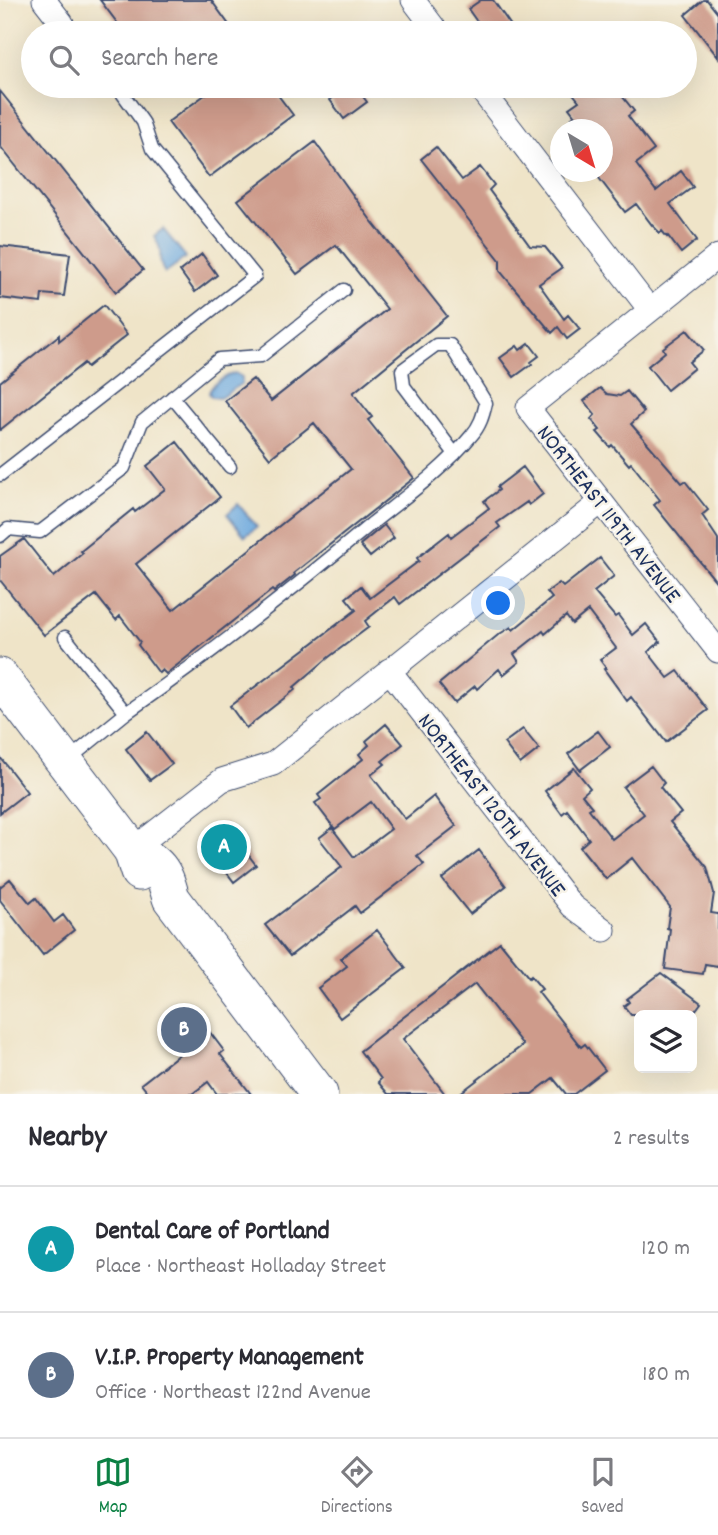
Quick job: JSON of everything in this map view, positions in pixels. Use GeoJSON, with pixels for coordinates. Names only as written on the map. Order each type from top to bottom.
{"type":"FeatureCollection","features":[{"type":"Feature","properties":{"kind":"main road"},"geometry":{"type":"LineString","coordinates":[[0,677],[132,850],[156,863],[165,875],[171,898],[319,1094]]}},
{"type":"Feature","properties":{"kind":"street"},"geometry":{"type":"LineString","coordinates":[[44,0],[60,21]]}},
{"type":"Feature","properties":{"kind":"street"},"geometry":{"type":"LineString","coordinates":[[413,0],[429,21]]}},
{"type":"Feature","properties":{"kind":"street"},"geometry":{"type":"LineString","coordinates":[[487,98],[650,310],[718,256]]}},
{"type":"Feature","properties":{"kind":"street","name":"NORTHEAST 119TH AVENUE"},"geometry":{"type":"LineString","coordinates":[[650,310],[528,408],[718,651]]}},
{"type":"Feature","properties":{"kind":"street"},"geometry":{"type":"LineString","coordinates":[[132,850],[222,780],[272,764],[601,502]]}},
{"type":"Feature","properties":{"kind":"street","name":"NORTHEAST 120TH AVENUE"},"geometry":{"type":"LineString","coordinates":[[389,670],[572,906],[604,930]]}},
{"type":"Feature","properties":{"kind":"lane"},"geometry":{"type":"LineString","coordinates":[[0,475],[254,276],[152,149],[143,122],[126,98]]}},
{"type":"Feature","properties":{"kind":"lane"},"geometry":{"type":"LineString","coordinates":[[0,536],[8,530],[40,532],[124,468],[142,422],[219,359],[261,356],[344,290]]}},
{"type":"Feature","properties":{"kind":"lane"},"geometry":{"type":"LineString","coordinates":[[65,762],[317,569],[455,454],[483,419],[486,403],[450,345],[436,345],[402,370],[404,386],[455,454]]}},
{"type":"Feature","properties":{"kind":"lane"},"geometry":{"type":"LineString","coordinates":[[172,397],[230,467]]}},
{"type":"Feature","properties":{"kind":"lane"},"geometry":{"type":"LineString","coordinates":[[65,637],[126,713]]}},
{"type":"Feature","properties":{"kind":"water"},"geometry":{"type":"Polygon","coordinates":[[[163,229],[186,257],[165,273],[158,242],[154,236],[163,229]]]}},
{"type":"Feature","properties":{"kind":"water"},"geometry":{"type":"Polygon","coordinates":[[[235,373],[242,377],[242,383],[220,398],[212,397],[209,393],[212,386],[235,373]]]}},
{"type":"Feature","properties":{"kind":"water"},"geometry":{"type":"Polygon","coordinates":[[[238,504],[257,527],[245,536],[227,514],[238,504]]]}},
{"type":"Feature","properties":{"kind":"building"},"geometry":{"type":"Polygon","coordinates":[[[100,0],[211,0],[226,21],[116,21],[100,0]]]}},
{"type":"Feature","properties":{"kind":"building"},"geometry":{"type":"Polygon","coordinates":[[[481,0],[493,0],[508,21],[476,21],[468,9],[481,0]]]}},
{"type":"Feature","properties":{"kind":"building"},"geometry":{"type":"Polygon","coordinates":[[[703,0],[707,0],[718,14],[718,57],[697,30],[697,21],[690,21],[685,15],[703,0]]]}},
{"type":"Feature","properties":{"kind":"building"},"geometry":{"type":"Polygon","coordinates":[[[0,91],[143,270],[116,292],[0,146],[0,91]]]}},
{"type":"Feature","properties":{"kind":"building"},"geometry":{"type":"Polygon","coordinates":[[[201,98],[280,98],[293,115],[209,177],[168,122],[201,98]]]}},
{"type":"Feature","properties":{"kind":"building"},"geometry":{"type":"Polygon","coordinates":[[[364,98],[367,102],[344,119],[330,100],[364,98]]]}},
{"type":"Feature","properties":{"kind":"building"},"geometry":{"type":"Polygon","coordinates":[[[577,98],[624,98],[634,111],[628,116],[654,150],[636,164],[656,191],[681,171],[693,187],[670,204],[697,240],[681,253],[668,236],[652,225],[636,204],[625,212],[602,182],[613,182],[613,119],[573,119],[575,116],[569,108],[579,101],[577,98]]]}},
{"type":"Feature","properties":{"kind":"building"},"geometry":{"type":"Polygon","coordinates":[[[315,142],[370,219],[447,316],[353,393],[372,417],[368,420],[414,478],[294,573],[295,575],[274,592],[272,590],[166,674],[162,670],[159,673],[120,616],[116,620],[96,595],[44,635],[0,580],[0,556],[24,539],[54,577],[133,509],[135,512],[165,489],[147,466],[177,442],[220,497],[136,564],[173,610],[351,469],[314,423],[270,458],[225,401],[253,379],[271,401],[387,309],[336,245],[297,274],[238,200],[315,142]]]}},
{"type":"Feature","properties":{"kind":"building"},"geometry":{"type":"Polygon","coordinates":[[[436,147],[462,180],[480,167],[494,185],[489,190],[530,246],[545,247],[562,268],[539,284],[564,319],[568,315],[580,329],[567,339],[558,327],[552,333],[500,271],[500,260],[421,159],[436,147]]]}},
{"type":"Feature","properties":{"kind":"building"},"geometry":{"type":"Polygon","coordinates":[[[0,246],[70,254],[64,296],[42,294],[41,303],[0,298],[0,246]]]}},
{"type":"Feature","properties":{"kind":"building"},"geometry":{"type":"Polygon","coordinates":[[[202,254],[217,275],[195,292],[180,271],[202,254]]]}},
{"type":"Feature","properties":{"kind":"building"},"geometry":{"type":"Polygon","coordinates":[[[104,305],[127,335],[87,367],[84,363],[0,430],[0,382],[59,335],[59,341],[104,305]]]}},
{"type":"Feature","properties":{"kind":"building"},"geometry":{"type":"Polygon","coordinates":[[[687,330],[704,350],[689,362],[694,368],[667,390],[648,366],[665,352],[663,348],[687,330]]]}},
{"type":"Feature","properties":{"kind":"building"},"geometry":{"type":"Polygon","coordinates":[[[529,343],[539,356],[514,377],[500,358],[517,346],[520,350],[529,343]]]}},
{"type":"Feature","properties":{"kind":"building"},"geometry":{"type":"Polygon","coordinates":[[[600,388],[607,394],[620,396],[627,391],[644,412],[631,424],[682,483],[685,481],[708,510],[702,515],[718,539],[718,584],[654,505],[660,500],[631,463],[629,465],[597,432],[600,430],[591,419],[595,415],[584,401],[600,388]]]}},
{"type":"Feature","properties":{"kind":"building"},"geometry":{"type":"Polygon","coordinates":[[[523,467],[543,494],[497,523],[500,527],[400,604],[395,597],[365,621],[369,627],[329,657],[294,687],[296,689],[246,728],[230,706],[356,610],[346,598],[361,586],[370,598],[419,561],[417,558],[449,533],[451,537],[489,508],[484,501],[523,467]]]}},
{"type":"Feature","properties":{"kind":"building"},"geometry":{"type":"Polygon","coordinates":[[[384,525],[394,538],[370,557],[360,545],[384,525]]]}},
{"type":"Feature","properties":{"kind":"building"},"geometry":{"type":"Polygon","coordinates":[[[600,558],[614,576],[594,592],[615,617],[618,615],[633,635],[646,624],[660,642],[648,652],[668,678],[678,671],[708,710],[666,742],[631,697],[627,701],[604,669],[606,668],[600,660],[616,648],[588,611],[572,624],[566,616],[545,634],[543,631],[514,654],[519,662],[503,675],[499,669],[477,689],[475,686],[454,703],[439,684],[498,635],[511,627],[513,630],[552,598],[547,592],[559,583],[563,587],[600,558]]]}},
{"type":"Feature","properties":{"kind":"building"},"geometry":{"type":"Polygon","coordinates":[[[386,724],[403,744],[382,761],[385,764],[371,775],[405,819],[434,796],[456,826],[417,856],[424,864],[360,913],[355,906],[290,956],[265,925],[342,867],[319,838],[332,828],[354,857],[391,829],[371,802],[335,829],[315,803],[321,799],[318,795],[363,759],[359,754],[369,745],[366,741],[386,724]]]}},
{"type":"Feature","properties":{"kind":"building"},"geometry":{"type":"Polygon","coordinates":[[[523,729],[539,749],[520,764],[504,743],[523,729]]]}},
{"type":"Feature","properties":{"kind":"building"},"geometry":{"type":"Polygon","coordinates":[[[598,731],[610,747],[580,770],[568,754],[598,731]]]}},
{"type":"Feature","properties":{"kind":"building"},"geometry":{"type":"Polygon","coordinates":[[[147,732],[172,764],[150,780],[126,749],[147,732]]]}},
{"type":"Feature","properties":{"kind":"building"},"geometry":{"type":"Polygon","coordinates":[[[0,757],[27,792],[0,813],[0,757]]]}},
{"type":"Feature","properties":{"kind":"building"},"geometry":{"type":"Polygon","coordinates":[[[651,766],[664,783],[660,787],[681,813],[670,822],[707,867],[714,893],[711,913],[718,914],[718,966],[705,964],[703,974],[665,969],[670,907],[632,858],[606,879],[580,847],[589,839],[567,810],[562,814],[545,791],[574,768],[590,788],[582,795],[592,807],[589,809],[612,839],[644,814],[623,787],[651,766]]]}},
{"type":"Feature","properties":{"kind":"building"},"geometry":{"type":"Polygon","coordinates":[[[224,823],[256,865],[234,882],[202,840],[224,823]]]}},
{"type":"Feature","properties":{"kind":"building"},"geometry":{"type":"Polygon","coordinates":[[[479,850],[506,886],[470,914],[442,879],[479,850]]]}},
{"type":"Feature","properties":{"kind":"building"},"geometry":{"type":"Polygon","coordinates":[[[10,879],[30,903],[36,898],[54,922],[63,915],[74,930],[43,955],[0,900],[0,887],[10,879]]]}},
{"type":"Feature","properties":{"kind":"building"},"geometry":{"type":"Polygon","coordinates":[[[377,930],[406,968],[340,1018],[318,988],[347,966],[341,958],[377,930]]]}},
{"type":"Feature","properties":{"kind":"building"},"geometry":{"type":"Polygon","coordinates":[[[500,942],[529,978],[531,976],[542,989],[538,992],[581,1047],[585,1044],[605,1070],[574,1094],[566,1094],[553,1078],[532,1094],[459,1094],[523,1045],[475,984],[403,1039],[445,1094],[388,1094],[378,1082],[381,1079],[360,1051],[500,942]]]}},
{"type":"Feature","properties":{"kind":"building"},"geometry":{"type":"Polygon","coordinates":[[[661,973],[701,1003],[696,1010],[634,1010],[634,1015],[631,1015],[624,1006],[629,1002],[627,999],[661,973]]]}},
{"type":"Feature","properties":{"kind":"building"},"geometry":{"type":"Polygon","coordinates":[[[190,1006],[224,1051],[220,1054],[251,1094],[217,1094],[208,1082],[192,1094],[149,1094],[141,1084],[187,1048],[172,1029],[177,1025],[173,1019],[190,1006]]]}},
{"type":"Feature","properties":{"kind":"place","name":"Dental Care of Portland"},"geometry":{"type":"Point","coordinates":[224,847]}},
{"type":"Feature","properties":{"kind":"place","name":"V.I.P. Property Management"},"geometry":{"type":"Point","coordinates":[184,1030]}}]}
